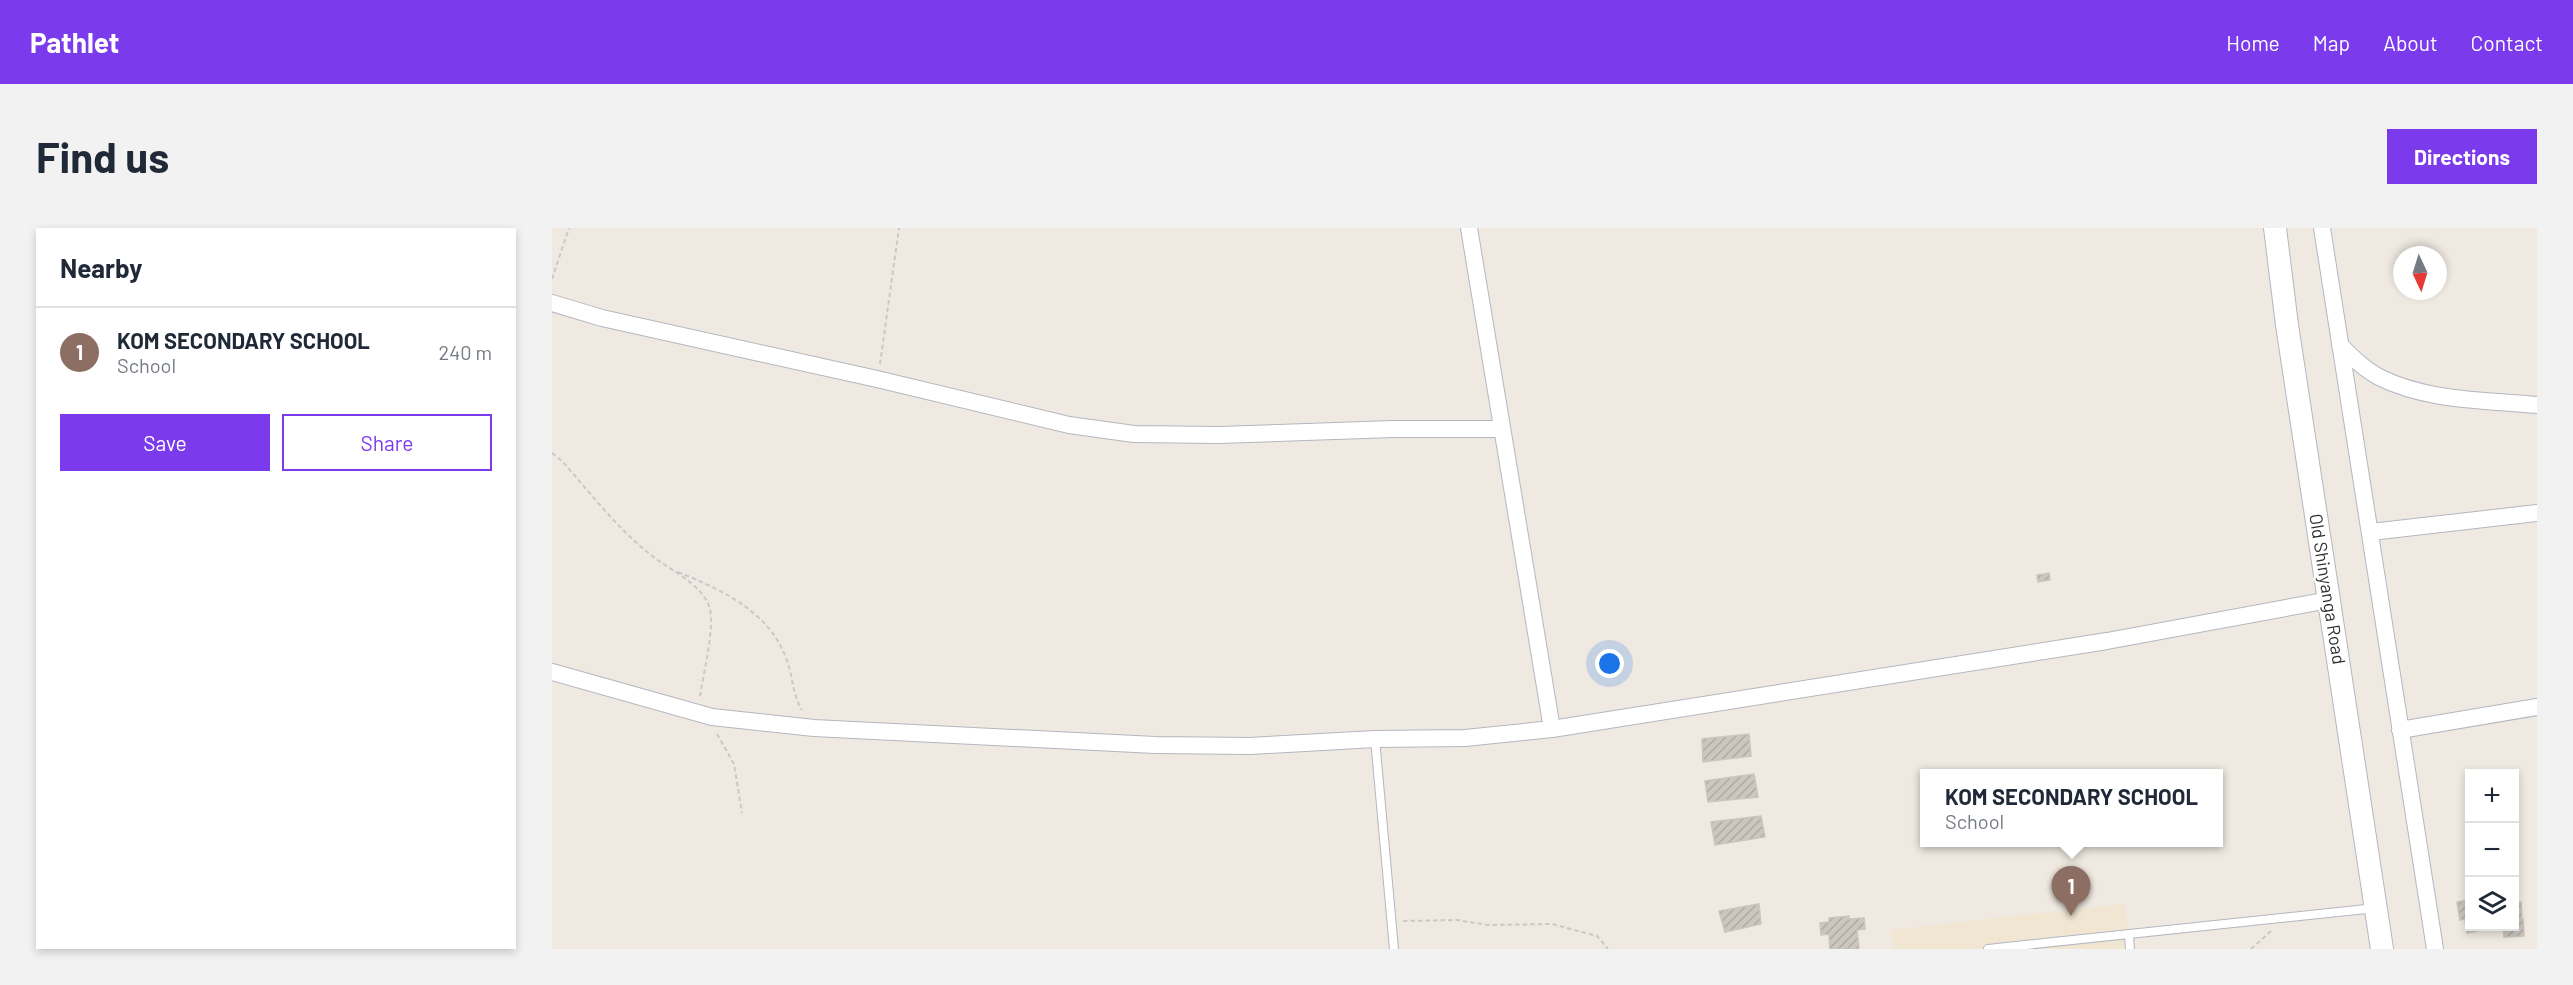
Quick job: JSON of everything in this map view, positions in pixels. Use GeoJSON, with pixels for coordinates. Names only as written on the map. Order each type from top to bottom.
{"type":"FeatureCollection","features":[{"type":"Feature","properties":{"kind":"main road","name":"Old Shinyanga Road"},"geometry":{"type":"LineString","coordinates":[[2275,228],[2287,325],[2382,949]]}},
{"type":"Feature","properties":{"kind":"street"},"geometry":{"type":"LineString","coordinates":[[1469,228],[1552,729]]}},
{"type":"Feature","properties":{"kind":"street"},"geometry":{"type":"LineString","coordinates":[[2322,228],[2435,949]]}},
{"type":"Feature","properties":{"kind":"street"},"geometry":{"type":"LineString","coordinates":[[552,303],[636,326],[878,379],[1069,425],[1134,434],[1218,435],[1393,429],[1502,429]]}},
{"type":"Feature","properties":{"kind":"street"},"geometry":{"type":"LineString","coordinates":[[2340,345],[2365,368],[2404,388],[2450,397],[2537,405]]}},
{"type":"Feature","properties":{"kind":"street"},"geometry":{"type":"LineString","coordinates":[[2371,532],[2537,513]]}},
{"type":"Feature","properties":{"kind":"street"},"geometry":{"type":"LineString","coordinates":[[552,672],[705,715],[813,728],[1155,745],[1250,746],[1375,739],[1465,738],[1552,729],[2107,641],[2329,600]]}},
{"type":"Feature","properties":{"kind":"street"},"geometry":{"type":"LineString","coordinates":[[2400,730],[2537,706]]}},
{"type":"Feature","properties":{"kind":"lane"},"geometry":{"type":"LineString","coordinates":[[1375,739],[1394,949]]}},
{"type":"Feature","properties":{"kind":"lane"},"geometry":{"type":"LineString","coordinates":[[1988,949],[2376,908]]}},
{"type":"Feature","properties":{"kind":"lane"},"geometry":{"type":"LineString","coordinates":[[2129,935],[2130,949]]}},
{"type":"Feature","properties":{"kind":"path"},"geometry":{"type":"LineString","coordinates":[[552,279],[569,228]]}},
{"type":"Feature","properties":{"kind":"path"},"geometry":{"type":"LineString","coordinates":[[878,379],[899,228]]}},
{"type":"Feature","properties":{"kind":"path"},"geometry":{"type":"LineString","coordinates":[[552,453],[563,462],[626,532],[654,558],[675,571],[718,588],[750,610],[772,633],[786,656],[797,702],[813,728]]}},
{"type":"Feature","properties":{"kind":"path"},"geometry":{"type":"LineString","coordinates":[[675,571],[706,600],[711,614],[705,715],[734,764],[742,813]]}},
{"type":"Feature","properties":{"kind":"path"},"geometry":{"type":"LineString","coordinates":[[2251,949],[2283,918]]}},
{"type":"Feature","properties":{"kind":"path"},"geometry":{"type":"LineString","coordinates":[[1392,921],[1456,920],[1488,925],[1552,924],[1597,936],[1608,949]]}},
{"type":"Feature","properties":{"kind":"shaded area"},"geometry":{"type":"Polygon","coordinates":[[[2125,904],[2130,949],[1893,949],[1891,930],[2125,904]]]}},
{"type":"Feature","properties":{"kind":"building"},"geometry":{"type":"Polygon","coordinates":[[[2049,573],[2050,580],[2038,582],[2037,575],[2049,573]]]}},
{"type":"Feature","properties":{"kind":"building"},"geometry":{"type":"Polygon","coordinates":[[[1749,734],[1751,756],[1703,762],[1702,739],[1749,734]]]}},
{"type":"Feature","properties":{"kind":"building"},"geometry":{"type":"Polygon","coordinates":[[[1754,774],[1758,797],[1708,802],[1705,781],[1754,774]]]}},
{"type":"Feature","properties":{"kind":"building"},"geometry":{"type":"Polygon","coordinates":[[[1761,816],[1765,837],[1715,845],[1711,822],[1761,816]]]}},
{"type":"Feature","properties":{"kind":"building"},"geometry":{"type":"Polygon","coordinates":[[[2465,901],[2465,919],[2460,920],[2457,902],[2465,901]]]}},
{"type":"Feature","properties":{"kind":"building"},"geometry":{"type":"Polygon","coordinates":[[[2519,902],[2521,902],[2522,919],[2519,919],[2519,902]]]}},
{"type":"Feature","properties":{"kind":"building"},"geometry":{"type":"Polygon","coordinates":[[[1759,904],[1761,924],[1725,932],[1719,911],[1759,904]]]}},
{"type":"Feature","properties":{"kind":"building"},"geometry":{"type":"Polygon","coordinates":[[[1849,916],[1849,919],[1864,918],[1865,929],[1857,930],[1859,949],[1830,949],[1829,934],[1821,935],[1820,923],[1829,922],[1829,918],[1849,916]]]}},
{"type":"Feature","properties":{"kind":"building"},"geometry":{"type":"Polygon","coordinates":[[[2519,919],[2523,919],[2524,936],[2504,937],[2503,931],[2519,931],[2519,919]]]}},
{"type":"Feature","properties":{"kind":"place","name":"KOM SECONDARY SCHOOL"},"geometry":{"type":"Point","coordinates":[2071,916]}}]}
